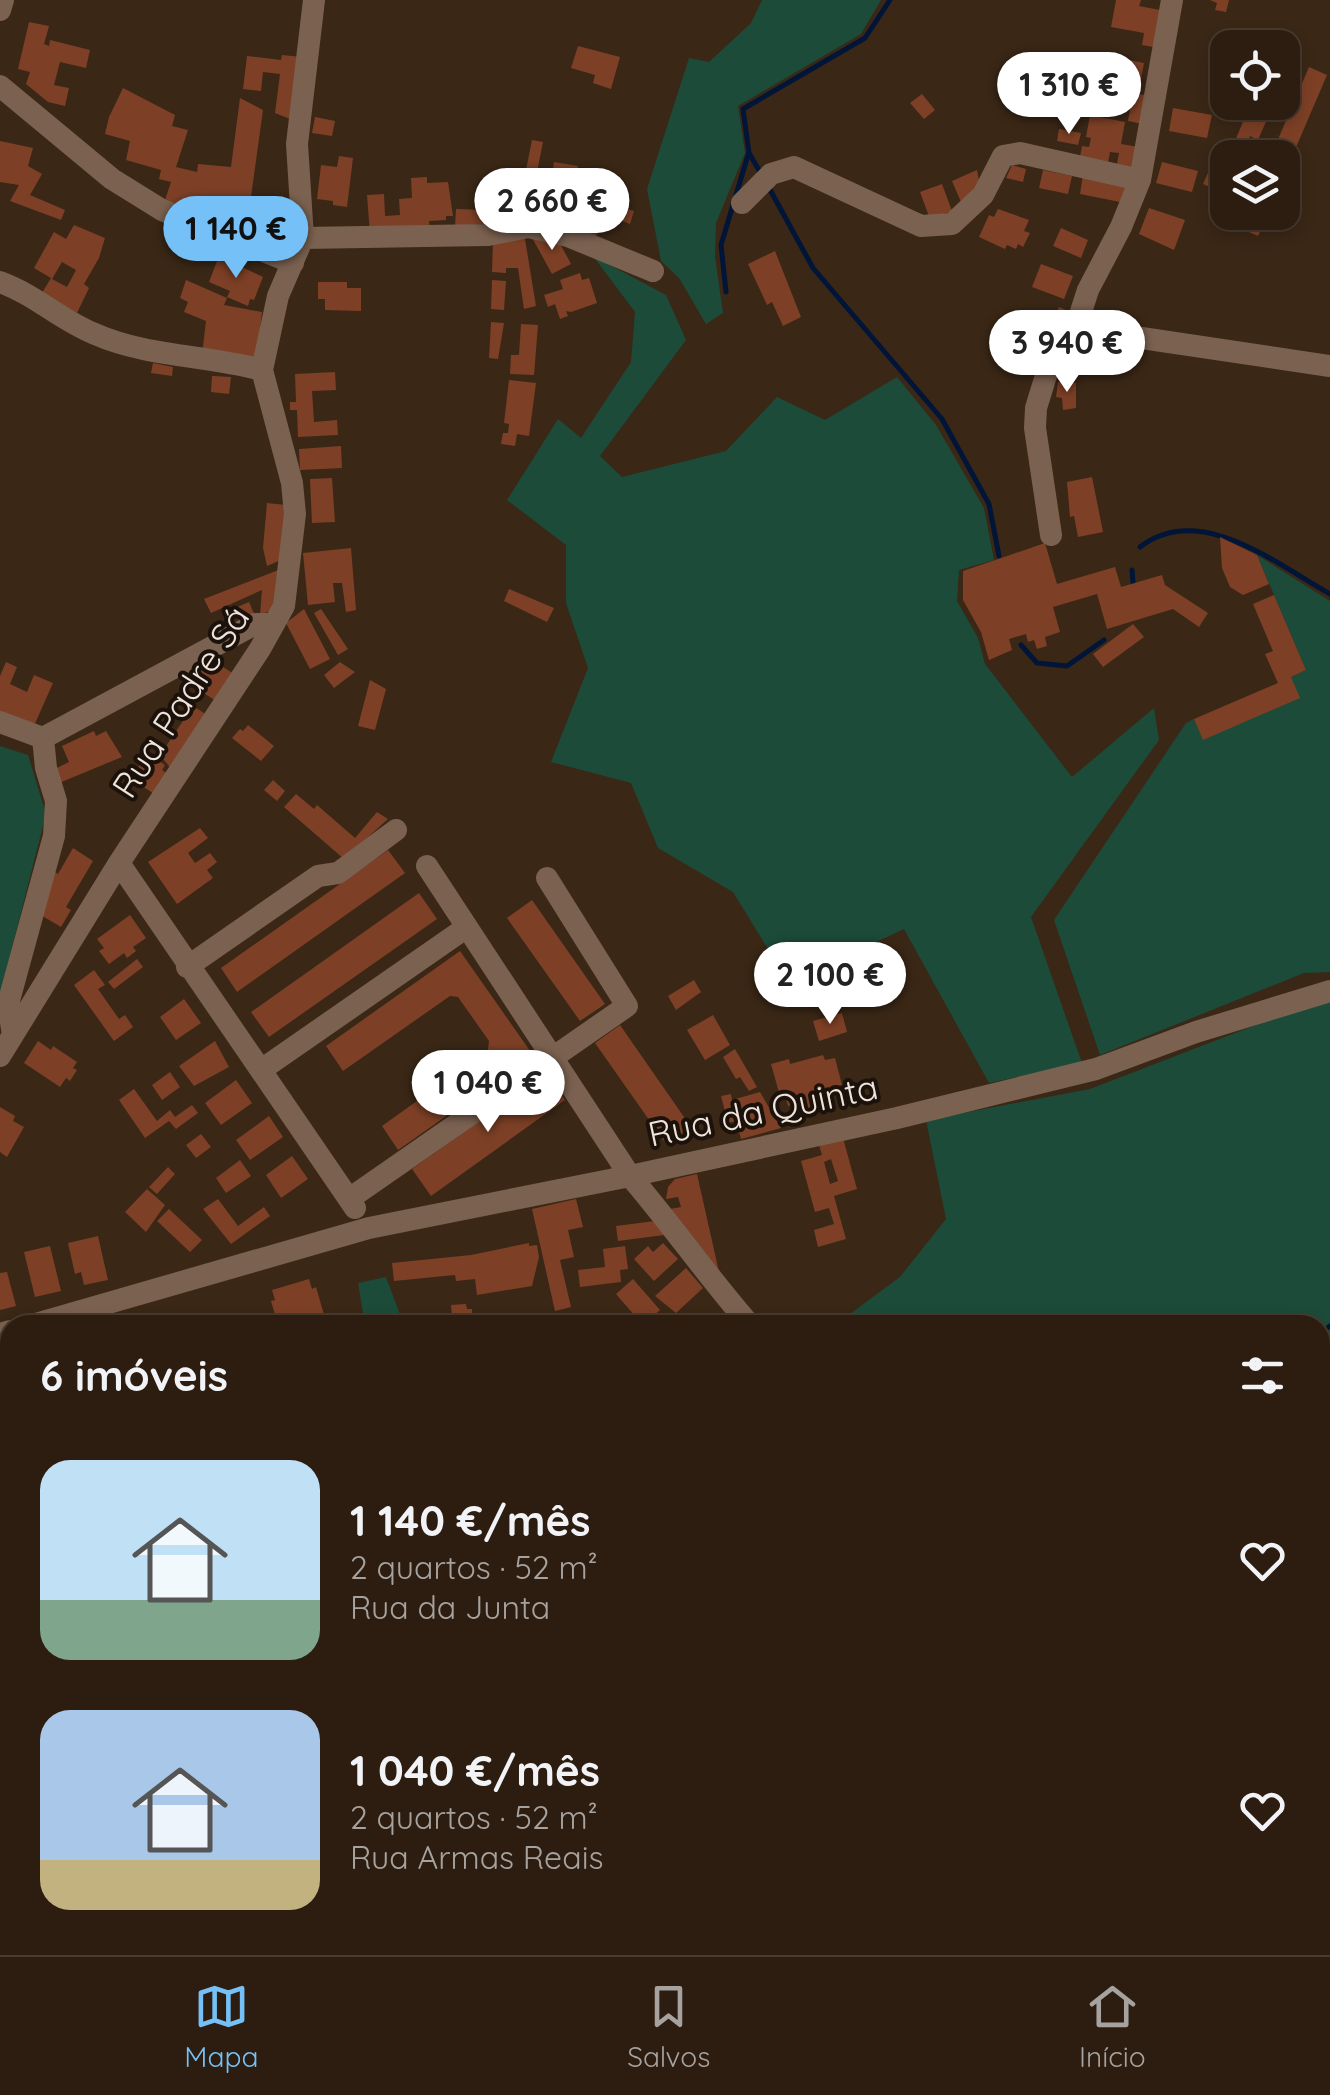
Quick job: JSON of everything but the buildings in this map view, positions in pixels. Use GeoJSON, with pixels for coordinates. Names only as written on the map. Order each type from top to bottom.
{"type":"FeatureCollection","features":[{"type":"Feature","properties":{"kind":"street"},"geometry":{"type":"LineString","coordinates":[[0,10],[2,0]]}},
{"type":"Feature","properties":{"kind":"street","name":"Rua Padre Sá"},"geometry":{"type":"LineString","coordinates":[[0,1056],[284,606],[294,514],[292,484],[262,370],[278,296],[303,238],[296,144],[314,0]]}},
{"type":"Feature","properties":{"kind":"street"},"geometry":{"type":"LineString","coordinates":[[1051,535],[1035,428],[1036,408],[1048,368],[1078,321],[1088,290],[1140,180],[1172,0]]}},
{"type":"Feature","properties":{"kind":"street"},"geometry":{"type":"LineString","coordinates":[[0,86],[112,179],[162,210],[294,263]]}},
{"type":"Feature","properties":{"kind":"street"},"geometry":{"type":"LineString","coordinates":[[756,189],[794,167],[920,226],[952,224],[983,195],[1003,156],[1020,153],[1140,180]]}},
{"type":"Feature","properties":{"kind":"street"},"geometry":{"type":"LineString","coordinates":[[303,238],[488,235],[528,227],[568,236],[654,270]]}},
{"type":"Feature","properties":{"kind":"street"},"geometry":{"type":"LineString","coordinates":[[0,282],[32,294],[62,318],[128,346],[229,361],[262,370]]}},
{"type":"Feature","properties":{"kind":"street"},"geometry":{"type":"LineString","coordinates":[[1078,321],[1108,333],[1330,366]]}},
{"type":"Feature","properties":{"kind":"street"},"geometry":{"type":"LineString","coordinates":[[0,722],[44,738],[255,624],[274,624]]}},
{"type":"Feature","properties":{"kind":"street"},"geometry":{"type":"LineString","coordinates":[[14,1035],[8,1004],[54,836],[56,802],[46,768],[44,738]]}},
{"type":"Feature","properties":{"kind":"street"},"geometry":{"type":"LineString","coordinates":[[188,966],[318,876],[338,873],[396,830]]}},
{"type":"Feature","properties":{"kind":"street"},"geometry":{"type":"LineString","coordinates":[[119,863],[369,1228]]}},
{"type":"Feature","properties":{"kind":"street"},"geometry":{"type":"LineString","coordinates":[[427,866],[630,1176],[741,1315]]}},
{"type":"Feature","properties":{"kind":"street"},"geometry":{"type":"LineString","coordinates":[[349,1199],[627,1006],[547,878]]}},
{"type":"Feature","properties":{"kind":"street"},"geometry":{"type":"LineString","coordinates":[[261,1070],[467,927]]}},
{"type":"Feature","properties":{"kind":"street","name":"Rua da Quinta"},"geometry":{"type":"LineString","coordinates":[[67,1315],[369,1228],[896,1118],[1096,1069],[1196,1032],[1330,991]]}},
{"type":"Feature","properties":{"kind":"green space"},"geometry":{"type":"Polygon","coordinates":[[[762,0],[881,0],[861,34],[738,106],[745,153],[716,223],[715,257],[723,313],[706,324],[679,278],[661,261],[647,189],[689,58],[709,62],[751,23],[762,0]]]}},
{"type":"Feature","properties":{"kind":"green space"},"geometry":{"type":"Polygon","coordinates":[[[593,256],[666,295],[686,340],[600,456],[622,477],[726,451],[777,397],[825,420],[897,377],[936,425],[984,508],[994,560],[959,570],[957,601],[978,638],[985,664],[1072,777],[1154,708],[1159,740],[1031,917],[1082,1063],[989,1083],[904,929],[789,983],[733,892],[658,848],[631,783],[551,762],[588,668],[566,603],[566,545],[507,500],[558,419],[581,438],[631,362],[635,312],[593,256]]]}},
{"type":"Feature","properties":{"kind":"green space"},"geometry":{"type":"Polygon","coordinates":[[[1257,555],[1330,601],[1330,972],[1304,973],[1100,1055],[1054,920],[1186,723],[1194,719],[1203,739],[1306,670],[1257,555]]]}},
{"type":"Feature","properties":{"kind":"green space"},"geometry":{"type":"Polygon","coordinates":[[[0,746],[28,755],[46,814],[0,995],[0,746]]]}},
{"type":"Feature","properties":{"kind":"green space"},"geometry":{"type":"Polygon","coordinates":[[[1330,1000],[1330,1315],[849,1315],[900,1277],[946,1219],[926,1120],[1090,1089],[1330,1000]]]}},
{"type":"Feature","properties":{"kind":"green space"},"geometry":{"type":"Polygon","coordinates":[[[386,1277],[400,1315],[363,1315],[358,1283],[386,1277]]]}},
{"type":"Feature","properties":{"kind":"waterway"},"geometry":{"type":"LineString","coordinates":[[760,172],[749,153],[743,109],[865,38],[890,0]]}},
{"type":"Feature","properties":{"kind":"waterway"},"geometry":{"type":"LineString","coordinates":[[726,292],[721,245],[748,155]]}},
{"type":"Feature","properties":{"kind":"waterway"},"geometry":{"type":"LineString","coordinates":[[768,186],[813,268],[942,419],[989,504],[999,556]]}},
{"type":"Feature","properties":{"kind":"waterway"},"geometry":{"type":"LineString","coordinates":[[1140,547],[1163,535],[1187,531],[1212,534],[1262,554],[1330,594]]}},
{"type":"Feature","properties":{"kind":"waterway"},"geometry":{"type":"LineString","coordinates":[[1132,570],[1133,582]]}},
{"type":"Feature","properties":{"kind":"waterway"},"geometry":{"type":"LineString","coordinates":[[1021,645],[1037,663],[1067,666],[1104,640]]}}]}
